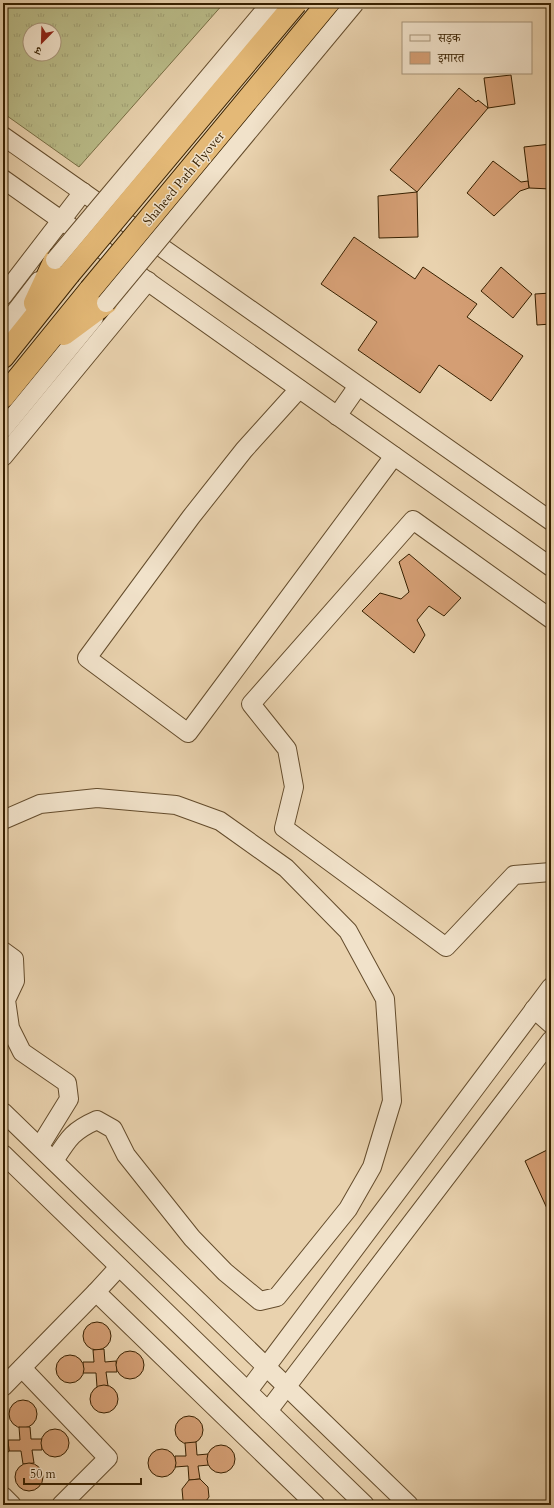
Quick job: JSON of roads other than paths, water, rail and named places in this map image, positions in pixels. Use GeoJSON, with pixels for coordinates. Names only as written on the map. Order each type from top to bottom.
{"type":"FeatureCollection","features":[{"type":"Feature","properties":{"kind":"highway","name":"Shaheed Path Flyover"},"geometry":{"type":"LineString","coordinates":[[3,357],[10,333],[62,267],[296,3]]}},
{"type":"Feature","properties":{"kind":"highway","name":"Shaheed Path Flyover"},"geometry":{"type":"LineString","coordinates":[[3,397],[38,354],[98,297],[328,3]]}},
{"type":"Feature","properties":{"kind":"street"},"geometry":{"type":"LineString","coordinates":[[62,267],[271,3]]}},
{"type":"Feature","properties":{"kind":"street"},"geometry":{"type":"LineString","coordinates":[[3,428],[98,297],[355,3]]}},
{"type":"Feature","properties":{"kind":"street"},"geometry":{"type":"LineString","coordinates":[[3,136],[551,521]]}},
{"type":"Feature","properties":{"kind":"street"},"geometry":{"type":"LineString","coordinates":[[3,179],[551,568]]}},
{"type":"Feature","properties":{"kind":"street"},"geometry":{"type":"LineString","coordinates":[[3,296],[83,192]]}},
{"type":"Feature","properties":{"kind":"street"},"geometry":{"type":"LineString","coordinates":[[3,457],[148,281]]}},
{"type":"Feature","properties":{"kind":"street"},"geometry":{"type":"LineString","coordinates":[[337,416],[358,386]]}},
{"type":"Feature","properties":{"kind":"street"},"geometry":{"type":"LineString","coordinates":[[299,389],[244,450],[191,517],[87,658],[188,733],[394,456]]}},
{"type":"Feature","properties":{"kind":"street"},"geometry":{"type":"LineString","coordinates":[[551,619],[413,520],[251,704],[287,749],[294,787],[284,828],[446,947],[514,875],[551,872]]}},
{"type":"Feature","properties":{"kind":"street"},"geometry":{"type":"LineString","coordinates":[[3,820],[40,804],[97,798],[176,805],[220,821],[286,868],[348,931],[385,999],[392,1101],[372,1167],[348,1210],[277,1297],[260,1301],[225,1272],[192,1238],[126,1155],[113,1129],[106,1124],[97,1120],[83,1126],[69,1138],[54,1161]]}},
{"type":"Feature","properties":{"kind":"street"},"geometry":{"type":"LineString","coordinates":[[3,951],[14,959],[15,981],[6,1000],[10,1028],[22,1052],[67,1082],[69,1099],[40,1146]]}},
{"type":"Feature","properties":{"kind":"street"},"geometry":{"type":"LineString","coordinates":[[248,1391],[551,987]]}},
{"type":"Feature","properties":{"kind":"street"},"geometry":{"type":"LineString","coordinates":[[534,1009],[551,1024]]}},
{"type":"Feature","properties":{"kind":"street"},"geometry":{"type":"LineString","coordinates":[[268,1411],[551,1040]]}},
{"type":"Feature","properties":{"kind":"street"},"geometry":{"type":"LineString","coordinates":[[3,1112],[40,1146],[409,1505]]}},
{"type":"Feature","properties":{"kind":"street"},"geometry":{"type":"LineString","coordinates":[[3,1154],[365,1505]]}},
{"type":"Feature","properties":{"kind":"street"},"geometry":{"type":"LineString","coordinates":[[3,1387],[119,1267]]}},
{"type":"Feature","properties":{"kind":"street"},"geometry":{"type":"LineString","coordinates":[[96,1292],[316,1505]]}},
{"type":"Feature","properties":{"kind":"street"},"geometry":{"type":"LineString","coordinates":[[22,1368],[108,1458],[61,1505]]}},
{"type":"Feature","properties":{"kind":"street"},"geometry":{"type":"LineString","coordinates":[[3,1496],[12,1505]]}}]}
